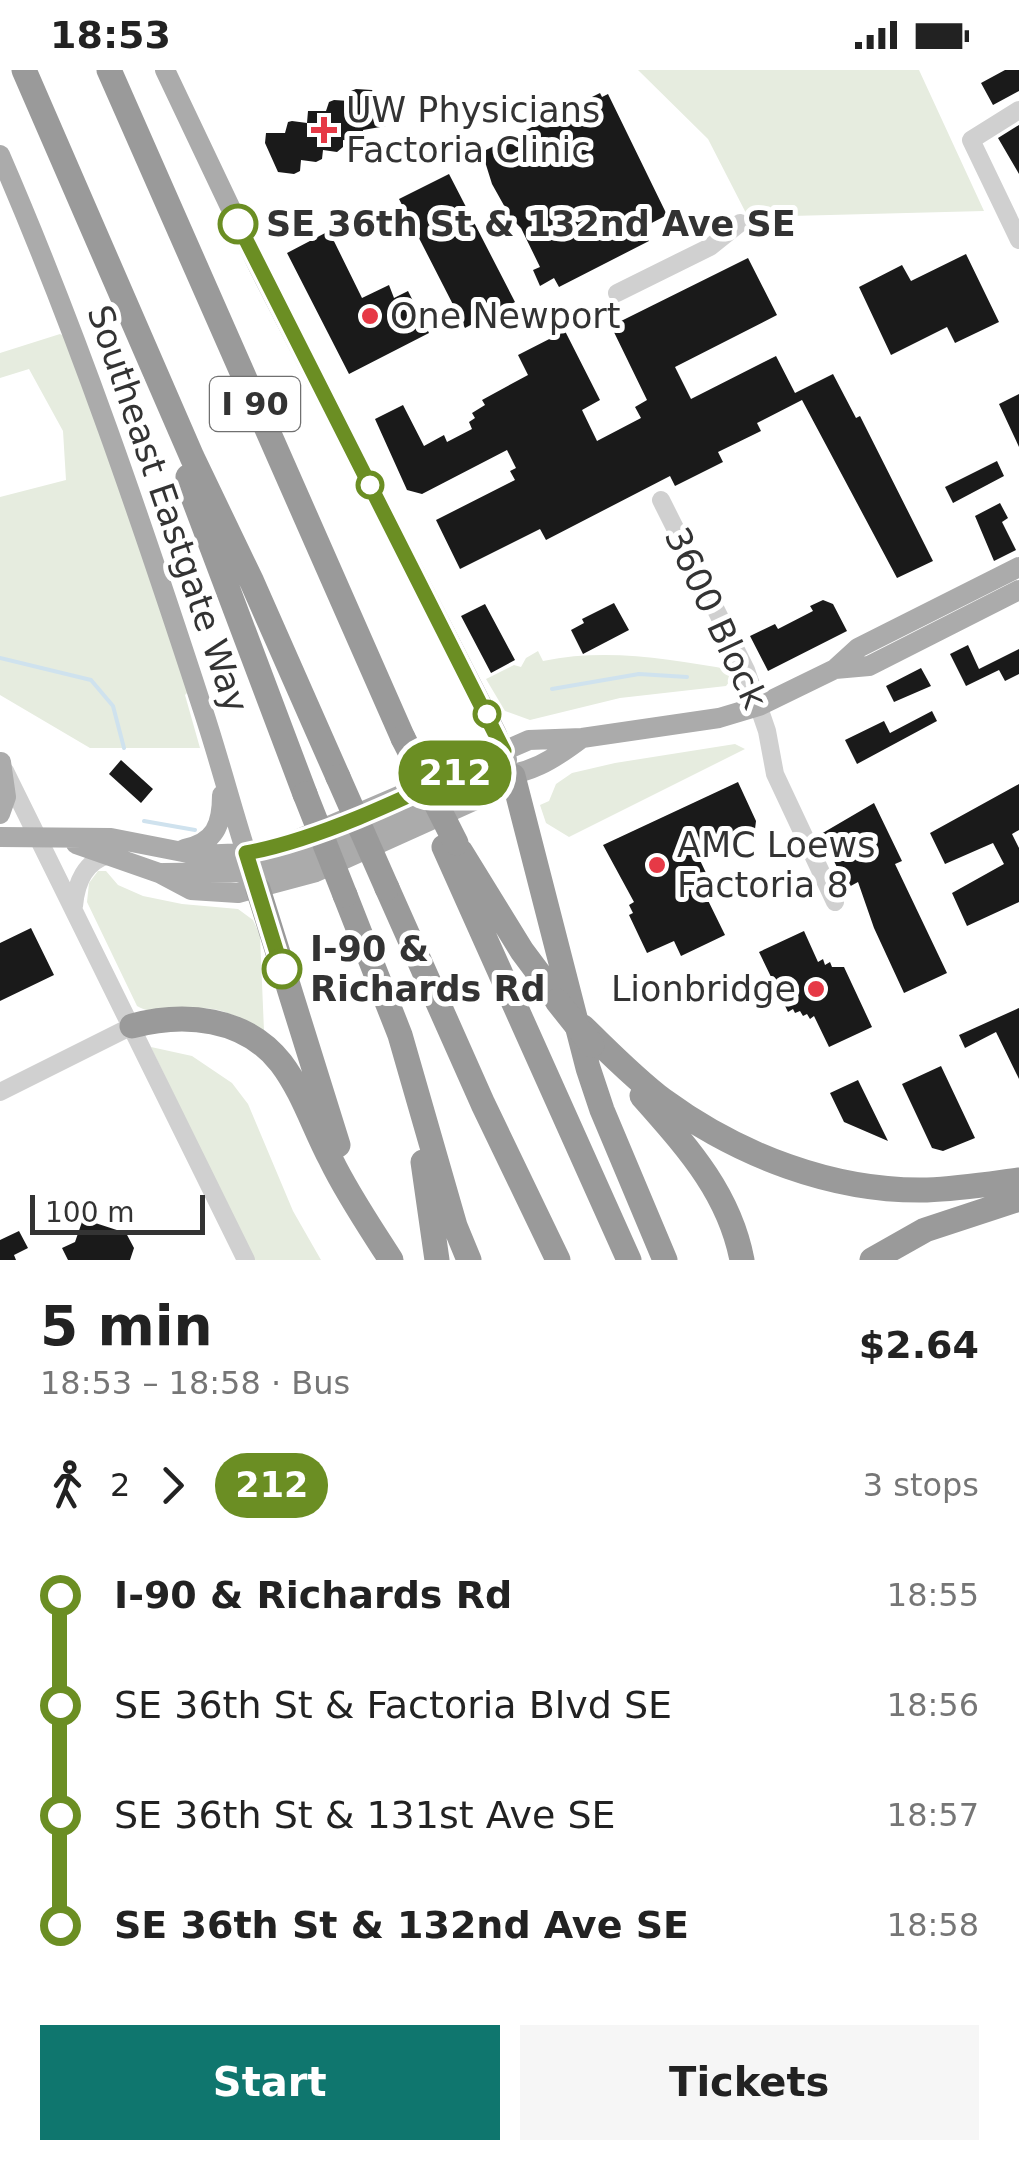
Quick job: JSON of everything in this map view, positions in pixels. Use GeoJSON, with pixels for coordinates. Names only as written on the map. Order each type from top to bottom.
{"type":"FeatureCollection","features":[{"type":"Feature","properties":{"kind":"highway","name":"I 90"},"geometry":{"type":"LineString","coordinates":[[109,70],[450,845]]}},
{"type":"Feature","properties":{"kind":"highway","name":"I 90"},"geometry":{"type":"LineString","coordinates":[[28,77],[173,413],[558,1260]]}},
{"type":"Feature","properties":{"kind":"highway"},"geometry":{"type":"LineString","coordinates":[[173,413],[193,497],[400,1036],[455,1226],[469,1260]]}},
{"type":"Feature","properties":{"kind":"highway"},"geometry":{"type":"LineString","coordinates":[[513,776],[597,1096],[665,1260]]}},
{"type":"Feature","properties":{"kind":"highway"},"geometry":{"type":"LineString","coordinates":[[450,845],[556,1001],[692,1154],[723,1202],[742,1260]]}},
{"type":"Feature","properties":{"kind":"highway"},"geometry":{"type":"LineString","coordinates":[[450,845],[629,1260]]}},
{"type":"Feature","properties":{"kind":"highway"},"geometry":{"type":"LineString","coordinates":[[252,871],[346,1172],[373,1233]]}},
{"type":"Feature","properties":{"kind":"highway"},"geometry":{"type":"LineString","coordinates":[[380,982],[415,1123],[437,1260]]}},
{"type":"Feature","properties":{"kind":"highway"},"geometry":{"type":"LineString","coordinates":[[132,1026],[200,1019],[245,1034],[266,1048],[300,1094],[346,1191],[391,1260]]}},
{"type":"Feature","properties":{"kind":"highway"},"geometry":{"type":"LineString","coordinates":[[595,1043],[690,1119],[746,1150],[809,1173],[900,1189],[942,1189],[1019,1180]]}},
{"type":"Feature","properties":{"kind":"highway"},"geometry":{"type":"LineString","coordinates":[[872,1260],[925,1230],[1019,1200]]}},
{"type":"Feature","properties":{"kind":"main road"},"geometry":{"type":"LineString","coordinates":[[165,70],[259,268],[504,751],[513,776]]}},
{"type":"Feature","properties":{"kind":"main road","name":"Southeast Eastgate Way"},"geometry":{"type":"LineString","coordinates":[[0,155],[92,379],[252,871]]}},
{"type":"Feature","properties":{"kind":"main road"},"geometry":{"type":"LineString","coordinates":[[61,838],[159,873],[191,890],[226,893],[280,847],[528,740],[582,738],[718,718],[759,706],[835,669],[858,648],[1019,567]]}},
{"type":"Feature","properties":{"kind":"main road"},"geometry":{"type":"LineString","coordinates":[[835,669],[869,666],[1019,590]]}},
{"type":"Feature","properties":{"kind":"main road"},"geometry":{"type":"LineString","coordinates":[[0,836],[111,838],[198,855],[252,871],[305,876],[498,790],[513,776],[554,759],[582,738]]}},
{"type":"Feature","properties":{"kind":"main road"},"geometry":{"type":"LineString","coordinates":[[0,814],[6,797],[1,762]]}},
{"type":"Feature","properties":{"kind":"main road"},"geometry":{"type":"LineString","coordinates":[[174,850],[202,846],[214,836],[221,818],[222,773]]}},
{"type":"Feature","properties":{"kind":"street"},"geometry":{"type":"LineString","coordinates":[[1019,110],[972,140],[1011,202],[1019,240]]}},
{"type":"Feature","properties":{"kind":"street"},"geometry":{"type":"LineString","coordinates":[[617,293],[710,247],[740,224]]}},
{"type":"Feature","properties":{"kind":"street","name":"3600 Block"},"geometry":{"type":"LineString","coordinates":[[661,500],[746,670],[759,706],[774,774],[835,902]]}},
{"type":"Feature","properties":{"kind":"street"},"geometry":{"type":"LineString","coordinates":[[1,762],[246,1260]]}},
{"type":"Feature","properties":{"kind":"street"},"geometry":{"type":"LineString","coordinates":[[74,906],[76,888],[87,869],[109,855]]}},
{"type":"Feature","properties":{"kind":"street"},"geometry":{"type":"LineString","coordinates":[[0,1092],[132,1026]]}},
{"type":"Feature","properties":{"kind":"shaded area"},"geometry":{"type":"Polygon","coordinates":[[[638,70],[919,70],[984,211],[748,217],[708,139],[638,70]]]}},
{"type":"Feature","properties":{"kind":"shaded area"},"geometry":{"type":"Polygon","coordinates":[[[60,334],[82,377],[188,692],[185,695],[200,748],[90,748],[0,695],[0,497],[66,480],[63,431],[29,369],[0,378],[0,353],[60,334]]]}},
{"type":"Feature","properties":{"kind":"shaded area"},"geometry":{"type":"Polygon","coordinates":[[[538,651],[543,661],[591,655],[638,656],[732,670],[733,677],[726,686],[620,698],[530,720],[505,711],[486,679],[514,665],[521,667],[526,658],[538,651]]]}},
{"type":"Feature","properties":{"kind":"shaded area"},"geometry":{"type":"Polygon","coordinates":[[[735,744],[745,749],[569,837],[546,823],[540,805],[549,801],[556,784],[572,773],[735,744]]]}},
{"type":"Feature","properties":{"kind":"shaded area"},"geometry":{"type":"Polygon","coordinates":[[[98,871],[106,871],[118,885],[143,896],[238,909],[253,920],[260,935],[264,1031],[236,1016],[208,1008],[156,1012],[137,1006],[87,902],[89,883],[98,871]]]}},
{"type":"Feature","properties":{"kind":"shaded area"},"geometry":{"type":"Polygon","coordinates":[[[151,1047],[192,1056],[232,1083],[248,1104],[293,1211],[321,1260],[253,1260],[151,1047]]]}},
{"type":"Feature","properties":{"kind":"building"},"geometry":{"type":"Polygon","coordinates":[[[1005,70],[1019,70],[1019,91],[993,105],[981,83],[1005,70]]]}},
{"type":"Feature","properties":{"kind":"building","name":"UW Physicians Factoria Clinic"},"geometry":{"type":"Polygon","coordinates":[[[372,90],[386,126],[363,130],[364,138],[358,141],[343,140],[343,147],[337,152],[323,150],[322,159],[316,162],[301,160],[300,171],[294,174],[278,172],[265,143],[266,133],[285,133],[292,121],[307,123],[308,111],[326,111],[334,100],[350,101],[351,91],[372,90]]]}},
{"type":"Feature","properties":{"kind":"building"},"geometry":{"type":"Polygon","coordinates":[[[600,93],[602,97],[608,94],[667,215],[642,228],[649,241],[559,287],[554,278],[540,286],[533,270],[540,267],[521,228],[492,184],[482,152],[600,93]]]}},
{"type":"Feature","properties":{"kind":"building"},"geometry":{"type":"Polygon","coordinates":[[[1019,125],[1019,174],[998,138],[1019,125]]]}},
{"type":"Feature","properties":{"kind":"building"},"geometry":{"type":"Polygon","coordinates":[[[449,174],[515,302],[465,328],[399,199],[449,174]]]}},
{"type":"Feature","properties":{"kind":"building","name":"One Newport"},"geometry":{"type":"Polygon","coordinates":[[[329,231],[362,298],[389,285],[394,298],[408,291],[429,333],[349,374],[287,253],[329,231]]]}},
{"type":"Feature","properties":{"kind":"building"},"geometry":{"type":"Polygon","coordinates":[[[966,254],[999,322],[955,343],[947,327],[891,355],[859,287],[902,265],[911,281],[966,254]]]}},
{"type":"Feature","properties":{"kind":"building"},"geometry":{"type":"Polygon","coordinates":[[[748,258],[777,315],[675,367],[691,399],[776,356],[795,393],[833,374],[856,418],[860,416],[933,561],[897,578],[802,400],[757,423],[761,431],[718,452],[723,462],[675,486],[670,476],[546,540],[540,529],[460,569],[436,520],[515,480],[510,471],[516,468],[507,450],[422,494],[407,490],[375,419],[403,405],[424,446],[444,435],[447,442],[472,429],[472,413],[485,405],[482,400],[528,375],[518,355],[565,331],[600,400],[582,410],[597,441],[641,418],[635,407],[647,400],[611,326],[748,258]]]}},
{"type":"Feature","properties":{"kind":"building"},"geometry":{"type":"Polygon","coordinates":[[[1019,394],[1019,447],[999,404],[1019,394]]]}},
{"type":"Feature","properties":{"kind":"building"},"geometry":{"type":"Polygon","coordinates":[[[997,461],[1004,476],[953,503],[945,487],[997,461]]]}},
{"type":"Feature","properties":{"kind":"building"},"geometry":{"type":"Polygon","coordinates":[[[1000,503],[1008,518],[1002,522],[1016,550],[994,561],[975,516],[1000,503]]]}},
{"type":"Feature","properties":{"kind":"building"},"geometry":{"type":"Polygon","coordinates":[[[823,600],[833,604],[847,631],[768,671],[750,636],[775,624],[778,629],[813,611],[810,606],[823,600]]]}},
{"type":"Feature","properties":{"kind":"building"},"geometry":{"type":"Polygon","coordinates":[[[614,603],[629,630],[583,654],[571,630],[584,623],[582,619],[614,603]]]}},
{"type":"Feature","properties":{"kind":"building"},"geometry":{"type":"Polygon","coordinates":[[[485,604],[515,660],[491,673],[461,616],[485,604]]]}},
{"type":"Feature","properties":{"kind":"building"},"geometry":{"type":"Polygon","coordinates":[[[968,645],[979,669],[1019,649],[1019,674],[1005,681],[999,670],[966,686],[950,654],[968,645]]]}},
{"type":"Feature","properties":{"kind":"building"},"geometry":{"type":"Polygon","coordinates":[[[921,668],[931,686],[894,702],[886,686],[921,668]]]}},
{"type":"Feature","properties":{"kind":"building"},"geometry":{"type":"Polygon","coordinates":[[[932,711],[937,721],[857,764],[845,740],[884,721],[890,733],[932,711]]]}},
{"type":"Feature","properties":{"kind":"building"},"geometry":{"type":"Polygon","coordinates":[[[121,760],[153,789],[141,803],[109,774],[121,760]]]}},
{"type":"Feature","properties":{"kind":"building","name":"AMC Loews Factoria 8"},"geometry":{"type":"Polygon","coordinates":[[[738,782],[756,821],[755,829],[698,856],[706,873],[697,878],[725,935],[681,956],[674,941],[647,953],[629,915],[633,913],[629,905],[634,902],[603,845],[738,782]]]}},
{"type":"Feature","properties":{"kind":"building"},"geometry":{"type":"Polygon","coordinates":[[[1019,784],[1019,830],[1012,834],[1019,848],[1019,902],[967,926],[952,893],[1004,864],[993,843],[945,864],[930,833],[1019,784]]]}},
{"type":"Feature","properties":{"kind":"building"},"geometry":{"type":"Polygon","coordinates":[[[874,803],[902,861],[895,864],[947,973],[904,993],[858,882],[847,888],[821,834],[874,803]]]}},
{"type":"Feature","properties":{"kind":"building"},"geometry":{"type":"Polygon","coordinates":[[[31,928],[54,975],[0,1001],[0,943],[31,928]]]}},
{"type":"Feature","properties":{"kind":"building","name":"Lionbridge"},"geometry":{"type":"Polygon","coordinates":[[[804,931],[818,962],[823,959],[825,965],[830,962],[832,967],[844,967],[872,1027],[829,1047],[814,1016],[810,1019],[793,1009],[788,1012],[759,952],[804,931]]]}},
{"type":"Feature","properties":{"kind":"building"},"geometry":{"type":"Polygon","coordinates":[[[1019,1008],[1019,1079],[996,1032],[965,1048],[959,1035],[1019,1008]]]}},
{"type":"Feature","properties":{"kind":"building"},"geometry":{"type":"Polygon","coordinates":[[[941,1066],[975,1138],[943,1151],[932,1148],[902,1084],[941,1066]]]}},
{"type":"Feature","properties":{"kind":"building"},"geometry":{"type":"Polygon","coordinates":[[[858,1080],[888,1141],[844,1122],[830,1093],[858,1080]]]}},
{"type":"Feature","properties":{"kind":"building"},"geometry":{"type":"Polygon","coordinates":[[[83,1219],[126,1233],[134,1248],[130,1260],[68,1260],[62,1248],[75,1242],[83,1219]]]}},
{"type":"Feature","properties":{"kind":"building"},"geometry":{"type":"Polygon","coordinates":[[[19,1231],[28,1248],[14,1255],[16,1260],[0,1260],[0,1240],[19,1231]]]}},
{"type":"Feature","properties":{"kind":"waterway"},"geometry":{"type":"LineString","coordinates":[[0,658],[91,680],[113,706],[124,748]]}},
{"type":"Feature","properties":{"kind":"waterway"},"geometry":{"type":"LineString","coordinates":[[552,689],[639,674],[687,677]]}},
{"type":"Feature","properties":{"kind":"waterway"},"geometry":{"type":"LineString","coordinates":[[144,821],[195,830]]}},
{"type":"Feature","properties":{"kind":"bus line","name":"212"},"geometry":{"type":"LineString","coordinates":[[238,224],[504,751],[280,847],[246,853],[282,969]]}},
{"type":"Feature","properties":{"kind":"place","name":"UW Physicians Factoria Clinic"},"geometry":{"type":"Point","coordinates":[324,130]}},
{"type":"Feature","properties":{"kind":"place","name":"SE 36th St & 132nd Ave SE"},"geometry":{"type":"Point","coordinates":[238,224]}},
{"type":"Feature","properties":{"kind":"place","name":"One Newport"},"geometry":{"type":"Point","coordinates":[370,316]}},
{"type":"Feature","properties":{"kind":"place","name":"AMC Loews Factoria 8"},"geometry":{"type":"Point","coordinates":[657,865]}},
{"type":"Feature","properties":{"kind":"place","name":"I-90 & Richards Rd"},"geometry":{"type":"Point","coordinates":[282,969]}},
{"type":"Feature","properties":{"kind":"place","name":"Lionbridge"},"geometry":{"type":"Point","coordinates":[816,989]}}]}
